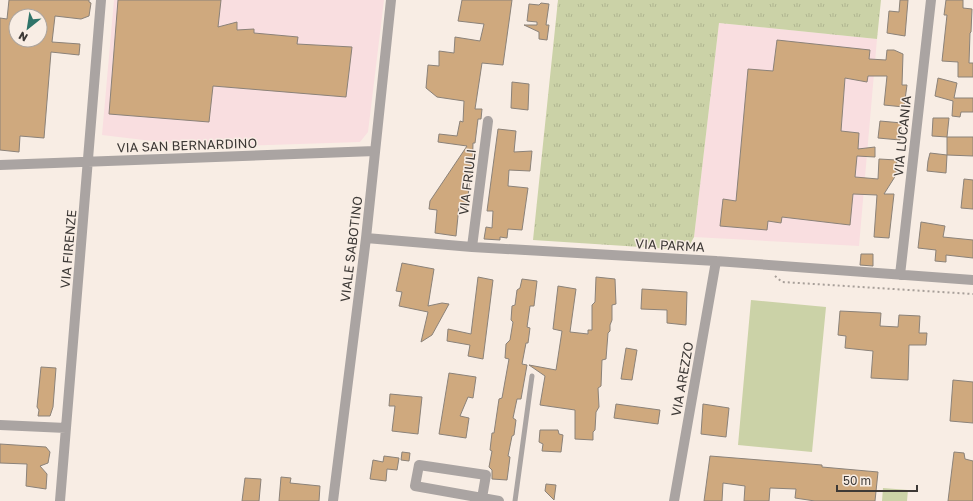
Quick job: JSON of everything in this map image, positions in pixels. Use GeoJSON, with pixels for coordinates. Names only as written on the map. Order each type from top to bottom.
{"type":"FeatureCollection","features":[{"type":"Feature","properties":{"kind":"street","name":"VIA FIRENZE"},"geometry":{"type":"LineString","coordinates":[[60,501],[101,0]]}},
{"type":"Feature","properties":{"kind":"street","name":"VIALE SABOTINO"},"geometry":{"type":"LineString","coordinates":[[333,501],[366,238],[391,0]]}},
{"type":"Feature","properties":{"kind":"street","name":"VIA LUCANIA"},"geometry":{"type":"LineString","coordinates":[[900,275],[931,0]]}},
{"type":"Feature","properties":{"kind":"street","name":"VIA FRIULI"},"geometry":{"type":"LineString","coordinates":[[472,247],[488,121]]}},
{"type":"Feature","properties":{"kind":"street","name":"VIA SAN BERNARDINO"},"geometry":{"type":"LineString","coordinates":[[0,165],[375,151]]}},
{"type":"Feature","properties":{"kind":"street","name":"VIA PARMA"},"geometry":{"type":"LineString","coordinates":[[366,238],[472,247],[716,261],[973,280]]}},
{"type":"Feature","properties":{"kind":"street","name":"VIA AREZZO"},"geometry":{"type":"LineString","coordinates":[[674,501],[716,261]]}},
{"type":"Feature","properties":{"kind":"street"},"geometry":{"type":"LineString","coordinates":[[0,425],[66,428]]}},
{"type":"Feature","properties":{"kind":"street"},"geometry":{"type":"LineString","coordinates":[[482,498],[486,475],[419,465],[415,486],[482,498],[499,501]]}},
{"type":"Feature","properties":{"kind":"lane"},"geometry":{"type":"LineString","coordinates":[[515,501],[532,376]]}},
{"type":"Feature","properties":{"kind":"path"},"geometry":{"type":"LineString","coordinates":[[772,273],[782,282],[973,294]]}},
{"type":"Feature","properties":{"kind":"shaded area"},"geometry":{"type":"Polygon","coordinates":[[[114,0],[384,0],[368,132],[360,142],[181,148],[177,144],[102,135],[114,0]]]}},
{"type":"Feature","properties":{"kind":"shaded area"},"geometry":{"type":"Polygon","coordinates":[[[719,23],[877,39],[859,246],[694,237],[719,23]]]}},
{"type":"Feature","properties":{"kind":"green space"},"geometry":{"type":"Polygon","coordinates":[[[558,0],[881,0],[877,39],[719,23],[694,237],[687,250],[533,240],[558,0]]]}},
{"type":"Feature","properties":{"kind":"green space"},"geometry":{"type":"Polygon","coordinates":[[[751,300],[826,307],[812,452],[738,445],[751,300]]]}},
{"type":"Feature","properties":{"kind":"green space"},"geometry":{"type":"Polygon","coordinates":[[[883,488],[908,490],[907,501],[882,501],[883,488]]]}},
{"type":"Feature","properties":{"kind":"building"},"geometry":{"type":"Polygon","coordinates":[[[9,0],[89,0],[91,3],[89,16],[81,19],[55,16],[52,42],[80,44],[79,55],[51,52],[44,138],[20,136],[19,152],[0,150],[0,18],[7,19],[8,10],[8,48],[48,48],[48,8],[8,8],[9,0]]]}},
{"type":"Feature","properties":{"kind":"building"},"geometry":{"type":"Polygon","coordinates":[[[118,0],[221,0],[218,27],[237,22],[237,30],[254,29],[254,33],[298,37],[297,44],[352,47],[346,97],[213,86],[209,122],[109,114],[118,0]]]}},
{"type":"Feature","properties":{"kind":"building"},"geometry":{"type":"Polygon","coordinates":[[[462,0],[512,0],[503,65],[482,63],[475,109],[482,109],[481,119],[478,119],[475,143],[473,143],[472,177],[470,177],[467,207],[459,206],[456,236],[435,233],[437,210],[429,209],[430,201],[467,146],[438,142],[439,134],[457,136],[460,121],[463,122],[464,101],[437,97],[426,88],[428,65],[439,66],[439,51],[454,53],[455,37],[480,41],[484,24],[458,21],[462,0]]]}},
{"type":"Feature","properties":{"kind":"building"},"geometry":{"type":"Polygon","coordinates":[[[900,0],[908,0],[905,36],[887,33],[889,11],[899,12],[900,0]]]}},
{"type":"Feature","properties":{"kind":"building"},"geometry":{"type":"Polygon","coordinates":[[[946,0],[963,0],[963,8],[972,9],[969,63],[973,63],[973,77],[958,77],[958,62],[942,61],[947,15],[944,15],[946,0]]]}},
{"type":"Feature","properties":{"kind":"building"},"geometry":{"type":"Polygon","coordinates":[[[541,3],[549,4],[546,25],[549,25],[547,40],[539,39],[539,32],[524,25],[537,25],[537,22],[527,21],[529,4],[539,5],[541,3]]]}},
{"type":"Feature","properties":{"kind":"building"},"geometry":{"type":"Polygon","coordinates":[[[777,40],[870,50],[869,59],[886,60],[887,50],[894,50],[903,54],[902,85],[907,85],[904,107],[884,105],[887,76],[868,76],[867,82],[845,78],[841,131],[859,133],[858,149],[875,147],[875,157],[857,156],[855,177],[878,179],[879,159],[897,160],[896,175],[884,194],[894,194],[889,238],[874,237],[877,195],[853,194],[850,225],[782,217],[781,223],[768,221],[767,230],[720,226],[723,199],[736,201],[748,69],[773,71],[777,40]]]}},
{"type":"Feature","properties":{"kind":"building"},"geometry":{"type":"Polygon","coordinates":[[[938,78],[957,83],[954,98],[973,98],[973,112],[961,112],[960,117],[952,116],[953,101],[935,96],[938,78]]]}},
{"type":"Feature","properties":{"kind":"building"},"geometry":{"type":"Polygon","coordinates":[[[512,82],[529,84],[528,110],[511,108],[512,82]]]}},
{"type":"Feature","properties":{"kind":"building"},"geometry":{"type":"Polygon","coordinates":[[[933,118],[949,118],[947,137],[932,136],[933,118]]]}},
{"type":"Feature","properties":{"kind":"building"},"geometry":{"type":"Polygon","coordinates":[[[880,121],[902,123],[900,140],[878,138],[880,121]]]}},
{"type":"Feature","properties":{"kind":"building"},"geometry":{"type":"Polygon","coordinates":[[[498,129],[516,131],[514,152],[532,151],[530,171],[509,170],[508,186],[528,188],[522,230],[508,229],[507,238],[500,237],[500,240],[484,239],[486,227],[492,228],[493,211],[487,211],[498,129]]]}},
{"type":"Feature","properties":{"kind":"building"},"geometry":{"type":"Polygon","coordinates":[[[947,137],[973,137],[973,156],[947,155],[947,137]]]}},
{"type":"Feature","properties":{"kind":"building"},"geometry":{"type":"Polygon","coordinates":[[[930,153],[947,155],[946,173],[927,171],[930,153]]]}},
{"type":"Feature","properties":{"kind":"building"},"geometry":{"type":"Polygon","coordinates":[[[964,179],[973,180],[973,209],[961,208],[964,179]]]}},
{"type":"Feature","properties":{"kind":"building"},"geometry":{"type":"Polygon","coordinates":[[[921,222],[945,226],[943,237],[973,240],[973,258],[946,255],[946,262],[935,261],[936,250],[918,248],[921,222]]]}},
{"type":"Feature","properties":{"kind":"building"},"geometry":{"type":"Polygon","coordinates":[[[861,254],[873,254],[873,266],[860,265],[861,254]]]}},
{"type":"Feature","properties":{"kind":"building"},"geometry":{"type":"Polygon","coordinates":[[[402,263],[434,269],[428,306],[442,303],[449,304],[432,335],[421,342],[428,312],[399,306],[402,292],[396,291],[402,263]]]}},
{"type":"Feature","properties":{"kind":"building"},"geometry":{"type":"Polygon","coordinates":[[[478,277],[493,280],[483,359],[468,356],[470,345],[447,341],[448,329],[471,334],[478,277]]]}},
{"type":"Feature","properties":{"kind":"building"},"geometry":{"type":"Polygon","coordinates":[[[596,277],[615,279],[616,304],[612,305],[612,320],[610,331],[608,333],[606,359],[602,360],[601,386],[598,388],[599,407],[596,412],[593,440],[575,439],[575,410],[540,405],[545,376],[529,365],[556,370],[562,331],[553,329],[558,286],[576,289],[570,332],[588,334],[588,330],[592,330],[592,305],[595,302],[596,277]]]}},
{"type":"Feature","properties":{"kind":"building"},"geometry":{"type":"Polygon","coordinates":[[[522,279],[537,281],[534,306],[530,306],[527,327],[530,328],[528,343],[526,343],[522,364],[527,365],[521,399],[517,399],[513,418],[516,420],[514,435],[512,436],[508,456],[510,457],[507,480],[492,479],[492,470],[489,467],[492,451],[490,450],[492,433],[494,433],[499,399],[502,398],[509,359],[505,358],[506,344],[510,340],[513,322],[511,320],[512,306],[515,305],[517,290],[520,288],[522,279]]]}},
{"type":"Feature","properties":{"kind":"building"},"geometry":{"type":"Polygon","coordinates":[[[642,289],[687,292],[686,325],[667,323],[667,310],[641,309],[642,289]]]}},
{"type":"Feature","properties":{"kind":"building"},"geometry":{"type":"Polygon","coordinates":[[[840,311],[881,313],[880,326],[898,327],[899,315],[920,316],[919,333],[927,333],[926,345],[909,345],[908,380],[871,378],[873,351],[845,348],[846,336],[838,335],[840,311]]]}},
{"type":"Feature","properties":{"kind":"building"},"geometry":{"type":"Polygon","coordinates":[[[626,348],[637,350],[632,380],[621,379],[626,348]]]}},
{"type":"Feature","properties":{"kind":"building"},"geometry":{"type":"Polygon","coordinates":[[[41,367],[56,368],[53,407],[50,416],[38,416],[39,410],[37,407],[41,367]]]}},
{"type":"Feature","properties":{"kind":"building"},"geometry":{"type":"Polygon","coordinates":[[[449,373],[476,377],[473,398],[468,397],[460,416],[469,418],[466,438],[439,434],[449,373]]]}},
{"type":"Feature","properties":{"kind":"building"},"geometry":{"type":"Polygon","coordinates":[[[953,380],[973,382],[973,423],[950,421],[953,380]]]}},
{"type":"Feature","properties":{"kind":"building"},"geometry":{"type":"Polygon","coordinates":[[[390,394],[422,397],[418,434],[392,431],[395,406],[389,406],[390,394]]]}},
{"type":"Feature","properties":{"kind":"building"},"geometry":{"type":"Polygon","coordinates":[[[616,404],[660,410],[658,424],[614,418],[616,404]]]}},
{"type":"Feature","properties":{"kind":"building"},"geometry":{"type":"Polygon","coordinates":[[[703,404],[729,408],[726,437],[701,434],[703,404]]]}},
{"type":"Feature","properties":{"kind":"building"},"geometry":{"type":"Polygon","coordinates":[[[540,430],[558,430],[559,434],[563,435],[561,452],[542,451],[543,444],[539,442],[540,430]]]}},
{"type":"Feature","properties":{"kind":"building"},"geometry":{"type":"Polygon","coordinates":[[[0,444],[46,447],[50,452],[48,463],[40,466],[47,474],[46,489],[26,486],[27,464],[0,463],[0,444]]]}},
{"type":"Feature","properties":{"kind":"building"},"geometry":{"type":"Polygon","coordinates":[[[402,452],[410,453],[409,461],[401,460],[402,452]]]}},
{"type":"Feature","properties":{"kind":"building"},"geometry":{"type":"Polygon","coordinates":[[[954,452],[964,453],[965,459],[973,461],[973,501],[948,501],[954,452]]]}},
{"type":"Feature","properties":{"kind":"building"},"geometry":{"type":"Polygon","coordinates":[[[384,456],[399,458],[397,470],[387,469],[386,481],[370,479],[373,460],[383,462],[384,456]]]}},
{"type":"Feature","properties":{"kind":"building"},"geometry":{"type":"Polygon","coordinates":[[[710,456],[822,465],[822,467],[878,472],[875,501],[815,501],[795,498],[796,489],[770,488],[769,501],[744,501],[745,486],[723,483],[722,501],[704,501],[710,456]]]}},
{"type":"Feature","properties":{"kind":"building"},"geometry":{"type":"Polygon","coordinates":[[[281,477],[291,478],[290,483],[320,486],[319,501],[279,501],[281,477]]]}},
{"type":"Feature","properties":{"kind":"building"},"geometry":{"type":"Polygon","coordinates":[[[245,478],[261,479],[259,501],[242,501],[245,478]]]}},
{"type":"Feature","properties":{"kind":"building"},"geometry":{"type":"Polygon","coordinates":[[[546,484],[556,485],[554,500],[545,491],[546,484]]]}}]}
